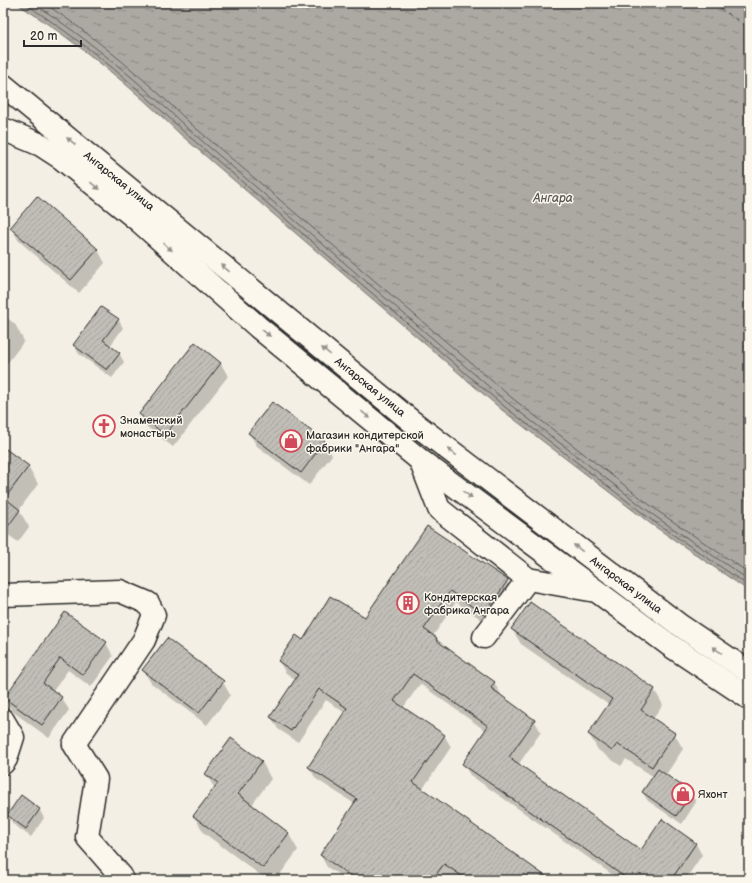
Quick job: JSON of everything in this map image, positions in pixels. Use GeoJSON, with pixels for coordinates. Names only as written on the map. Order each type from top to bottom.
{"type":"FeatureCollection","features":[{"type":"Feature","properties":{"kind":"main road","name":"Ангарская улица"},"geometry":{"type":"LineString","coordinates":[[3,85],[410,420],[678,624],[749,672]]}},
{"type":"Feature","properties":{"kind":"main road","name":"Ангарская улица"},"geometry":{"type":"LineString","coordinates":[[3,129],[41,145],[61,158],[139,221],[258,327],[420,460],[668,644],[749,698]]}},
{"type":"Feature","properties":{"kind":"main road"},"geometry":{"type":"LineString","coordinates":[[420,460],[439,509],[528,579],[596,591]]}},
{"type":"Feature","properties":{"kind":"main road"},"geometry":{"type":"LineString","coordinates":[[484,637],[528,579]]}},
{"type":"Feature","properties":{"kind":"main road"},"geometry":{"type":"LineString","coordinates":[[3,595],[120,591],[148,602],[154,615],[144,640],[74,744],[96,779],[87,837],[123,880]]}},
{"type":"Feature","properties":{"kind":"main road"},"geometry":{"type":"LineString","coordinates":[[3,720],[13,737],[6,759],[3,763]]}},
{"type":"Feature","properties":{"kind":"water","name":"Ангара"},"geometry":{"type":"Polygon","coordinates":[[[16,3],[749,3],[749,591],[651,524],[502,410],[181,135],[123,82],[60,33],[16,3]]]}},
{"type":"Feature","properties":{"kind":"building"},"geometry":{"type":"Polygon","coordinates":[[[37,196],[98,249],[71,280],[10,228],[37,196]]]}},
{"type":"Feature","properties":{"kind":"building"},"geometry":{"type":"Polygon","coordinates":[[[101,307],[119,319],[103,340],[120,353],[107,370],[73,345],[101,307]]]}},
{"type":"Feature","properties":{"kind":"building"},"geometry":{"type":"Polygon","coordinates":[[[195,342],[221,363],[165,435],[139,414],[195,342]]]}},
{"type":"Feature","properties":{"kind":"building"},"geometry":{"type":"Polygon","coordinates":[[[272,402],[325,441],[301,473],[248,433],[272,402]]]}},
{"type":"Feature","properties":{"kind":"building"},"geometry":{"type":"Polygon","coordinates":[[[3,447],[29,466],[5,498],[20,510],[3,533],[3,447]]]}},
{"type":"Feature","properties":{"kind":"building"},"geometry":{"type":"Polygon","coordinates":[[[427,526],[508,580],[484,615],[450,591],[424,629],[437,638],[436,640],[495,682],[491,688],[535,720],[509,757],[641,850],[662,819],[696,843],[671,880],[629,880],[462,764],[488,726],[413,674],[394,701],[445,735],[413,782],[551,880],[468,880],[444,864],[432,880],[357,880],[320,855],[357,799],[308,767],[347,708],[319,689],[291,731],[270,717],[298,675],[278,661],[296,635],[303,640],[330,596],[365,617],[427,526]]]}},
{"type":"Feature","properties":{"kind":"building"},"geometry":{"type":"Polygon","coordinates":[[[530,602],[655,689],[641,710],[675,733],[652,767],[617,744],[612,751],[588,734],[612,699],[511,629],[530,602]]]}},
{"type":"Feature","properties":{"kind":"building"},"geometry":{"type":"Polygon","coordinates":[[[65,612],[107,642],[83,675],[60,658],[43,683],[62,697],[42,725],[4,698],[65,612]]]}},
{"type":"Feature","properties":{"kind":"building"},"geometry":{"type":"Polygon","coordinates":[[[167,638],[224,681],[199,713],[142,670],[167,638]]]}},
{"type":"Feature","properties":{"kind":"building"},"geometry":{"type":"Polygon","coordinates":[[[231,738],[262,761],[238,794],[289,833],[263,868],[193,816],[218,783],[205,774],[231,738]]]}},
{"type":"Feature","properties":{"kind":"building"},"geometry":{"type":"Polygon","coordinates":[[[658,769],[692,793],[676,816],[642,792],[658,769]]]}},
{"type":"Feature","properties":{"kind":"building"},"geometry":{"type":"Polygon","coordinates":[[[21,795],[40,809],[26,829],[7,815],[21,795]]]}},
{"type":"Feature","properties":{"kind":"ferry route"},"geometry":{"type":"LineString","coordinates":[[712,3],[749,28]]}},
{"type":"Feature","properties":{"kind":"place","name":"Знаменский монастырь"},"geometry":{"type":"Point","coordinates":[104,426]}},
{"type":"Feature","properties":{"kind":"place","name":"Магазин кондитерской фабрики \"Ангара\""},"geometry":{"type":"Point","coordinates":[291,441]}},
{"type":"Feature","properties":{"kind":"place","name":"Кондитерская фабрика Ангара"},"geometry":{"type":"Point","coordinates":[408,603]}},
{"type":"Feature","properties":{"kind":"place","name":"Яхонт"},"geometry":{"type":"Point","coordinates":[683,794]}}]}
